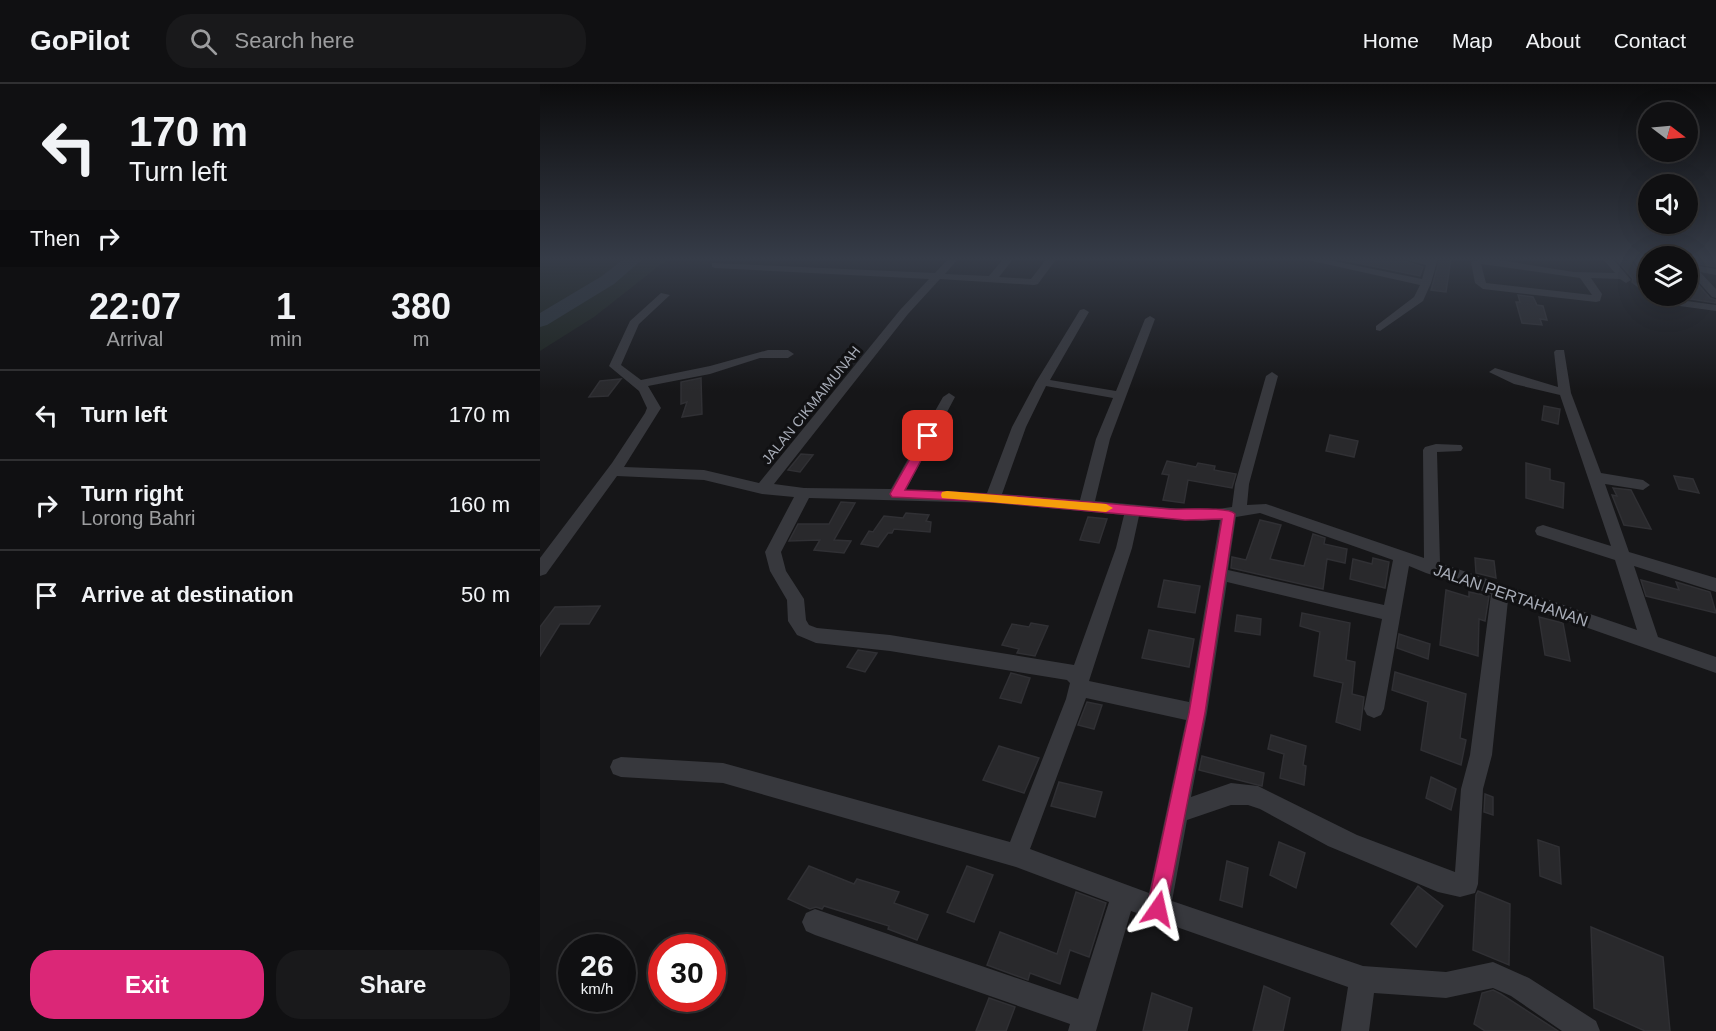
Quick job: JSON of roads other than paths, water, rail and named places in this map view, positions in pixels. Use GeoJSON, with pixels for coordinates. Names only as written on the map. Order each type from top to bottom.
{"type":"FeatureCollection","features":[{"type":"Feature","properties":{"kind":"street"},"geometry":{"type":"LineString","coordinates":[[540,570],[645,426],[654,408],[651,399],[640,384],[615,366],[634,323],[656,302]]}},
{"type":"Feature","properties":{"kind":"street","name":"JALAN CIKMAIMUNAH"},"geometry":{"type":"LineString","coordinates":[[762,489],[913,302]]}},
{"type":"Feature","properties":{"kind":"street"},"geometry":{"type":"LineString","coordinates":[[1380,328],[1415,302]]}},
{"type":"Feature","properties":{"kind":"street"},"geometry":{"type":"LineString","coordinates":[[1698,306],[1716,308]]}},
{"type":"Feature","properties":{"kind":"street"},"geometry":{"type":"LineString","coordinates":[[993,498],[1019,427],[1042,382],[1084,312]]}},
{"type":"Feature","properties":{"kind":"street"},"geometry":{"type":"LineString","coordinates":[[1086,507],[1100,448],[1150,319]]}},
{"type":"Feature","properties":{"kind":"street"},"geometry":{"type":"LineString","coordinates":[[1560,352],[1565,393],[1650,642]]}},
{"type":"Feature","properties":{"kind":"street"},"geometry":{"type":"LineString","coordinates":[[640,384],[672,375],[729,366],[764,353],[788,354]]}},
{"type":"Feature","properties":{"kind":"street"},"geometry":{"type":"LineString","coordinates":[[1495,372],[1565,393]]}},
{"type":"Feature","properties":{"kind":"street"},"geometry":{"type":"LineString","coordinates":[[1158,909],[1197,713],[1220,574],[1234,512],[1272,376]]}},
{"type":"Feature","properties":{"kind":"street"},"geometry":{"type":"LineString","coordinates":[[1042,382],[1119,395]]}},
{"type":"Feature","properties":{"kind":"street"},"geometry":{"type":"LineString","coordinates":[[896,494],[949,397]]}},
{"type":"Feature","properties":{"kind":"street"},"geometry":{"type":"LineString","coordinates":[[1432,569],[1430,450],[1456,448]]}},
{"type":"Feature","properties":{"kind":"street","name":"JALAN PERTAHANAN"},"geometry":{"type":"LineString","coordinates":[[613,471],[704,475],[762,489],[804,493],[993,498],[1203,516],[1261,508],[1432,569],[1716,665]]}},
{"type":"Feature","properties":{"kind":"street"},"geometry":{"type":"LineString","coordinates":[[1593,477],[1643,485]]}},
{"type":"Feature","properties":{"kind":"street"},"geometry":{"type":"LineString","coordinates":[[804,493],[773,552],[778,573],[794,593],[799,610],[797,621],[803,630],[816,635],[890,643],[1072,673],[1079,684],[1197,713]]}},
{"type":"Feature","properties":{"kind":"street"},"geometry":{"type":"LineString","coordinates":[[1016,855],[1079,684],[1124,548],[1133,510]]}},
{"type":"Feature","properties":{"kind":"street"},"geometry":{"type":"LineString","coordinates":[[1543,531],[1716,585]]}},
{"type":"Feature","properties":{"kind":"street"},"geometry":{"type":"LineString","coordinates":[[1374,709],[1402,558]]}},
{"type":"Feature","properties":{"kind":"street"},"geometry":{"type":"LineString","coordinates":[[1220,574],[1391,614]]}},
{"type":"Feature","properties":{"kind":"street"},"geometry":{"type":"LineString","coordinates":[[1177,811],[1194,809],[1238,794],[1263,799],[1312,826],[1377,856],[1446,882],[1460,886],[1466,884],[1472,789],[1481,754],[1500,592]]}},
{"type":"Feature","properties":{"kind":"street"},"geometry":{"type":"LineString","coordinates":[[621,767],[723,773],[1016,855],[1158,909],[1363,979],[1446,985],[1493,975],[1521,987],[1586,1031]]}},
{"type":"Feature","properties":{"kind":"street"},"geometry":{"type":"LineString","coordinates":[[815,922],[1084,1024],[1123,895]]}},
{"type":"Feature","properties":{"kind":"street"},"geometry":{"type":"LineString","coordinates":[[1355,1031],[1363,979]]}},
{"type":"Feature","properties":{"kind":"waterway"},"geometry":{"type":"LineString","coordinates":[[540,321],[571,302]]}}]}
